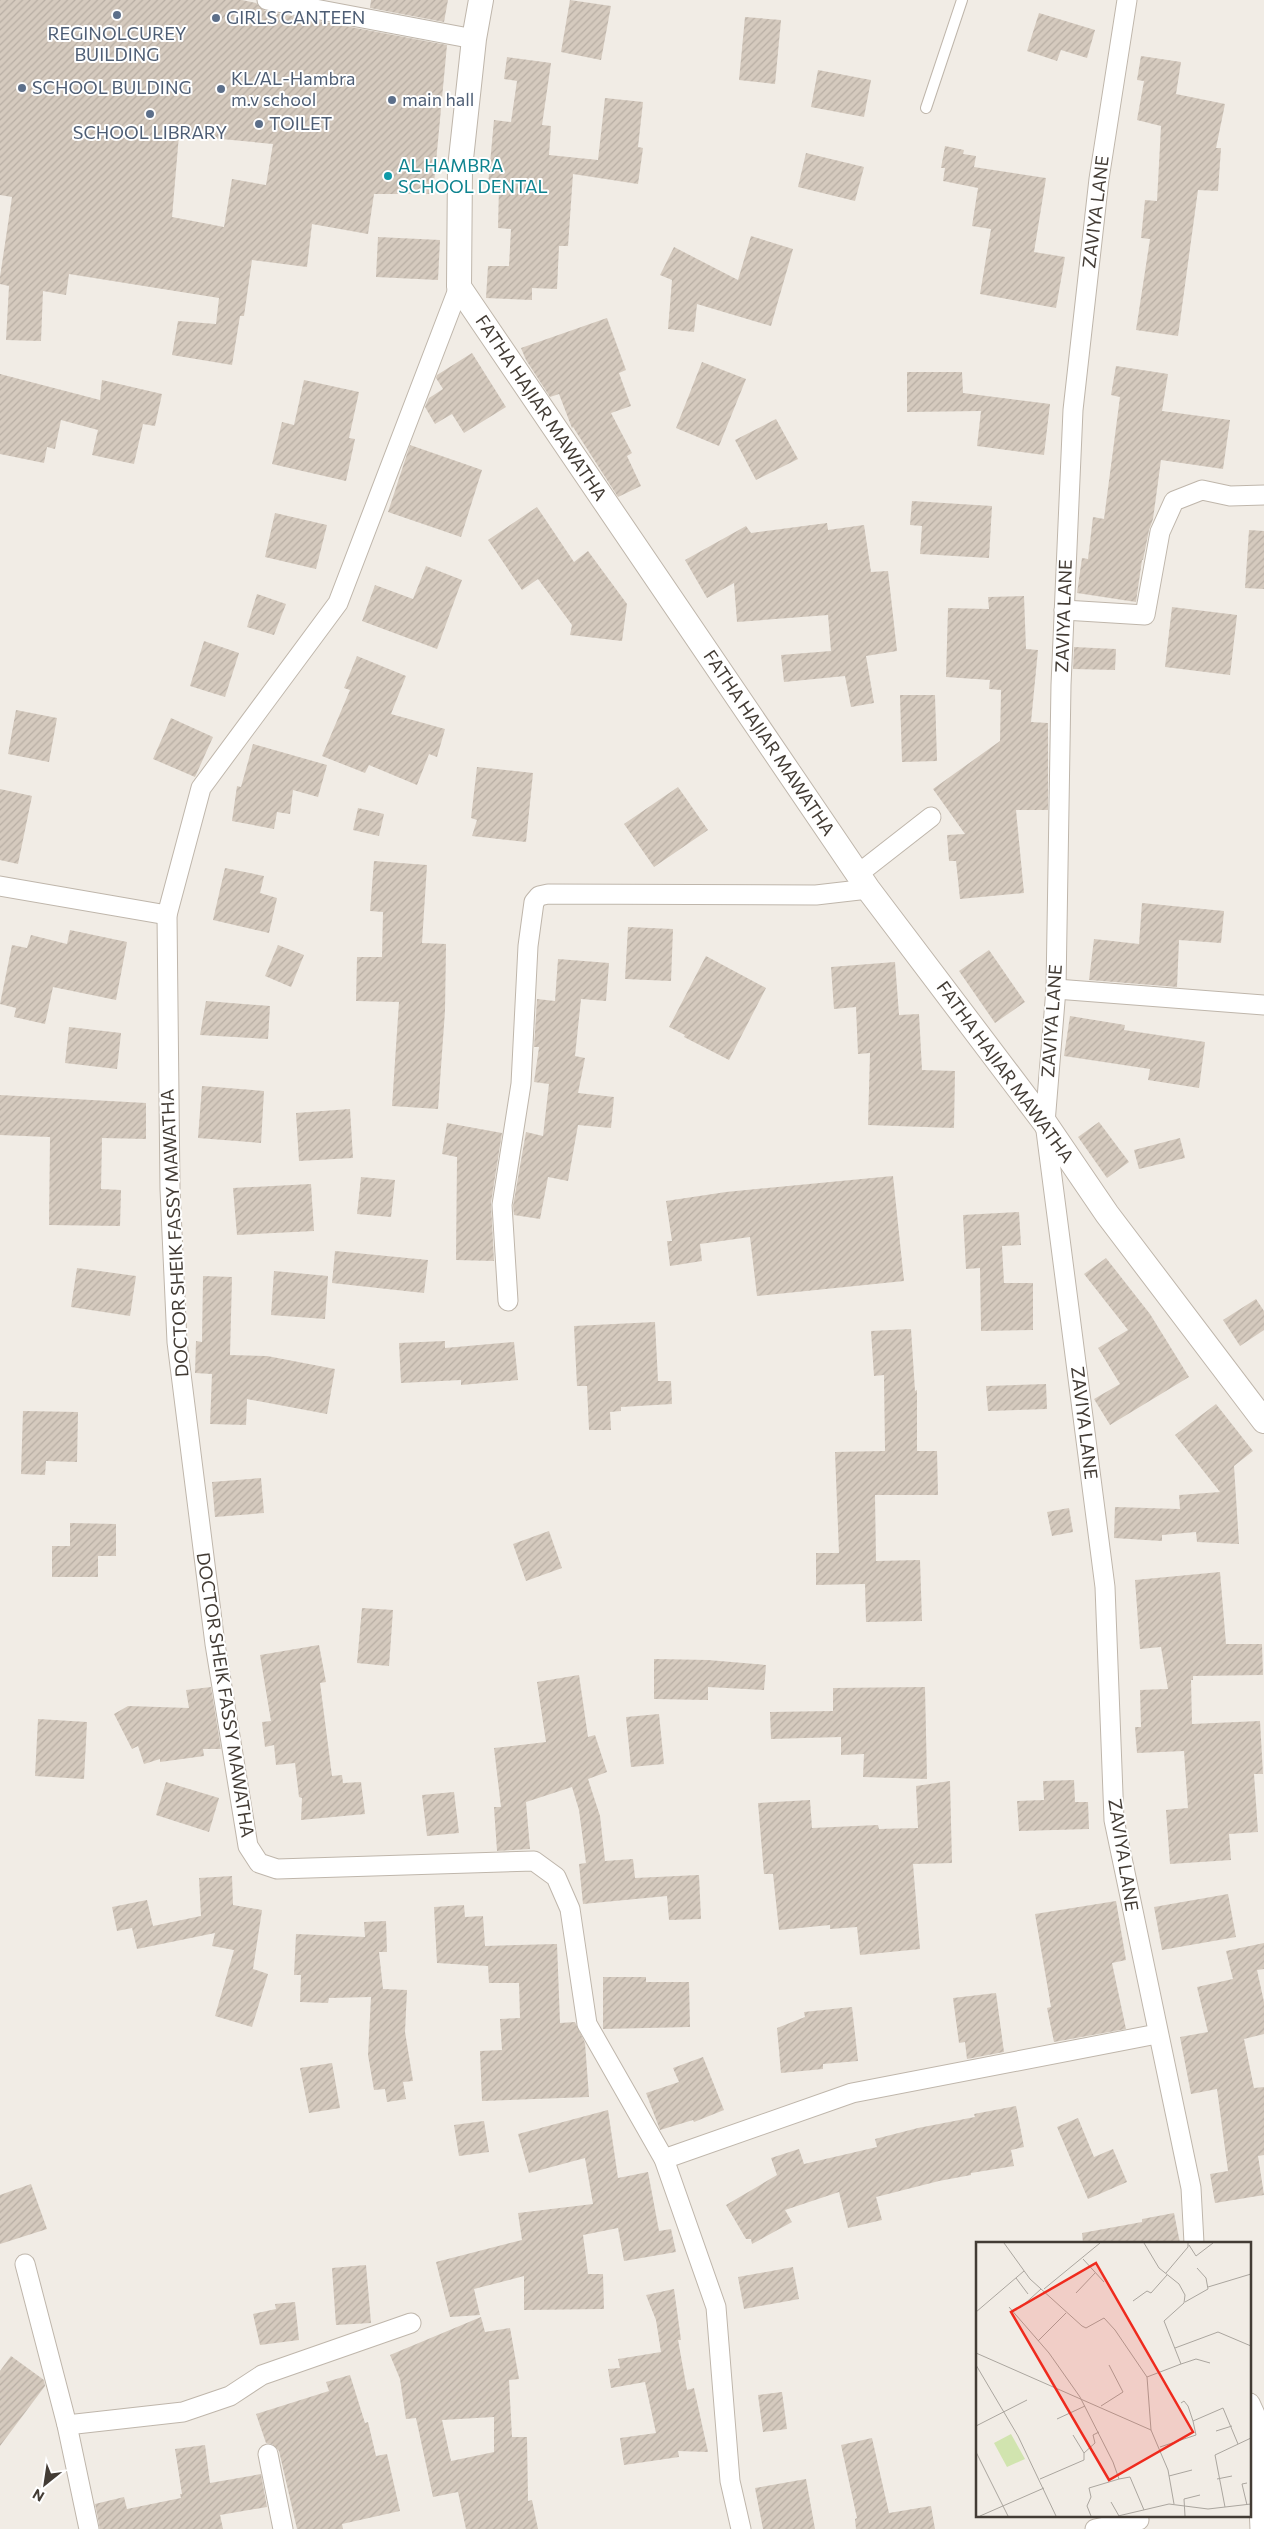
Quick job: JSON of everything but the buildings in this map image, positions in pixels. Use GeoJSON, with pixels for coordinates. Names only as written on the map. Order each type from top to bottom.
{"type":"FeatureCollection","features":[{"type":"Feature","properties":{"kind":"street"},"geometry":{"type":"LineString","coordinates":[[268,0],[474,39]]}},
{"type":"Feature","properties":{"kind":"street"},"geometry":{"type":"LineString","coordinates":[[459,287],[460,168],[474,39],[481,0]]}},
{"type":"Feature","properties":{"kind":"street","name":"ZAVIYA LANE"},"geometry":{"type":"LineString","coordinates":[[1127,0],[1098,179],[1073,410],[1064,610],[1056,989],[1045,1123],[1105,1587],[1114,1820],[1191,2188],[1194,2242]]}},
{"type":"Feature","properties":{"kind":"street","name":"FATHA HAJIAR MAWATHA"},"geometry":{"type":"LineString","coordinates":[[459,287],[863,881],[1045,1123],[1106,1214],[1264,1422]]}},
{"type":"Feature","properties":{"kind":"street","name":"DOCTOR SHEIK FASSY MAWATHA"},"geometry":{"type":"LineString","coordinates":[[459,287],[338,603],[201,788],[167,915],[170,1189],[177,1342],[215,1644],[248,1846],[259,1863],[277,1870],[534,1861],[556,1877],[570,1909],[587,2024],[664,2159],[716,2307],[730,2481],[741,2529]]}},
{"type":"Feature","properties":{"kind":"street"},"geometry":{"type":"LineString","coordinates":[[1064,610],[1145,615],[1160,532],[1174,501],[1202,490],[1230,496],[1264,494]]}},
{"type":"Feature","properties":{"kind":"street"},"geometry":{"type":"LineString","coordinates":[[508,1301],[502,1206],[521,1084],[528,946],[534,902],[540,896],[548,894],[816,895],[863,881],[931,817]]}},
{"type":"Feature","properties":{"kind":"street"},"geometry":{"type":"LineString","coordinates":[[0,886],[167,915]]}},
{"type":"Feature","properties":{"kind":"street"},"geometry":{"type":"LineString","coordinates":[[1056,989],[1264,1004]]}},
{"type":"Feature","properties":{"kind":"street"},"geometry":{"type":"LineString","coordinates":[[664,2159],[852,2093],[1158,2034]]}},
{"type":"Feature","properties":{"kind":"street"},"geometry":{"type":"LineString","coordinates":[[25,2264],[67,2425],[89,2529]]}},
{"type":"Feature","properties":{"kind":"street"},"geometry":{"type":"LineString","coordinates":[[67,2425],[183,2412],[230,2396],[262,2375],[411,2323]]}},
{"type":"Feature","properties":{"kind":"street"},"geometry":{"type":"LineString","coordinates":[[1252,2407],[1255,2414],[1260,2529]]}},
{"type":"Feature","properties":{"kind":"street"},"geometry":{"type":"LineString","coordinates":[[268,2454],[283,2529]]}},
{"type":"Feature","properties":{"kind":"street"},"geometry":{"type":"LineString","coordinates":[[1095,2529],[1139,2520]]}},
{"type":"Feature","properties":{"kind":"lane"},"geometry":{"type":"LineString","coordinates":[[926,108],[962,0]]}},
{"type":"Feature","properties":{"kind":"place","name":"REGINOLCUREY BUILDING"},"geometry":{"type":"Point","coordinates":[117,15]}},
{"type":"Feature","properties":{"kind":"place","name":"GIRLS CANTEEN"},"geometry":{"type":"Point","coordinates":[216,18]}},
{"type":"Feature","properties":{"kind":"place","name":"SCHOOL BULDING"},"geometry":{"type":"Point","coordinates":[22,88]}},
{"type":"Feature","properties":{"kind":"place","name":"KL/AL-Hambra m.v school"},"geometry":{"type":"Point","coordinates":[221,89]}},
{"type":"Feature","properties":{"kind":"place","name":"main hall"},"geometry":{"type":"Point","coordinates":[392,100]}},
{"type":"Feature","properties":{"kind":"place","name":"SCHOOL LIBRARY"},"geometry":{"type":"Point","coordinates":[150,114]}},
{"type":"Feature","properties":{"kind":"place","name":"TOILET"},"geometry":{"type":"Point","coordinates":[259,124]}},
{"type":"Feature","properties":{"kind":"place","name":"AL HAMBRA SCHOOL DENTAL"},"geometry":{"type":"Point","coordinates":[388,176]}}]}
